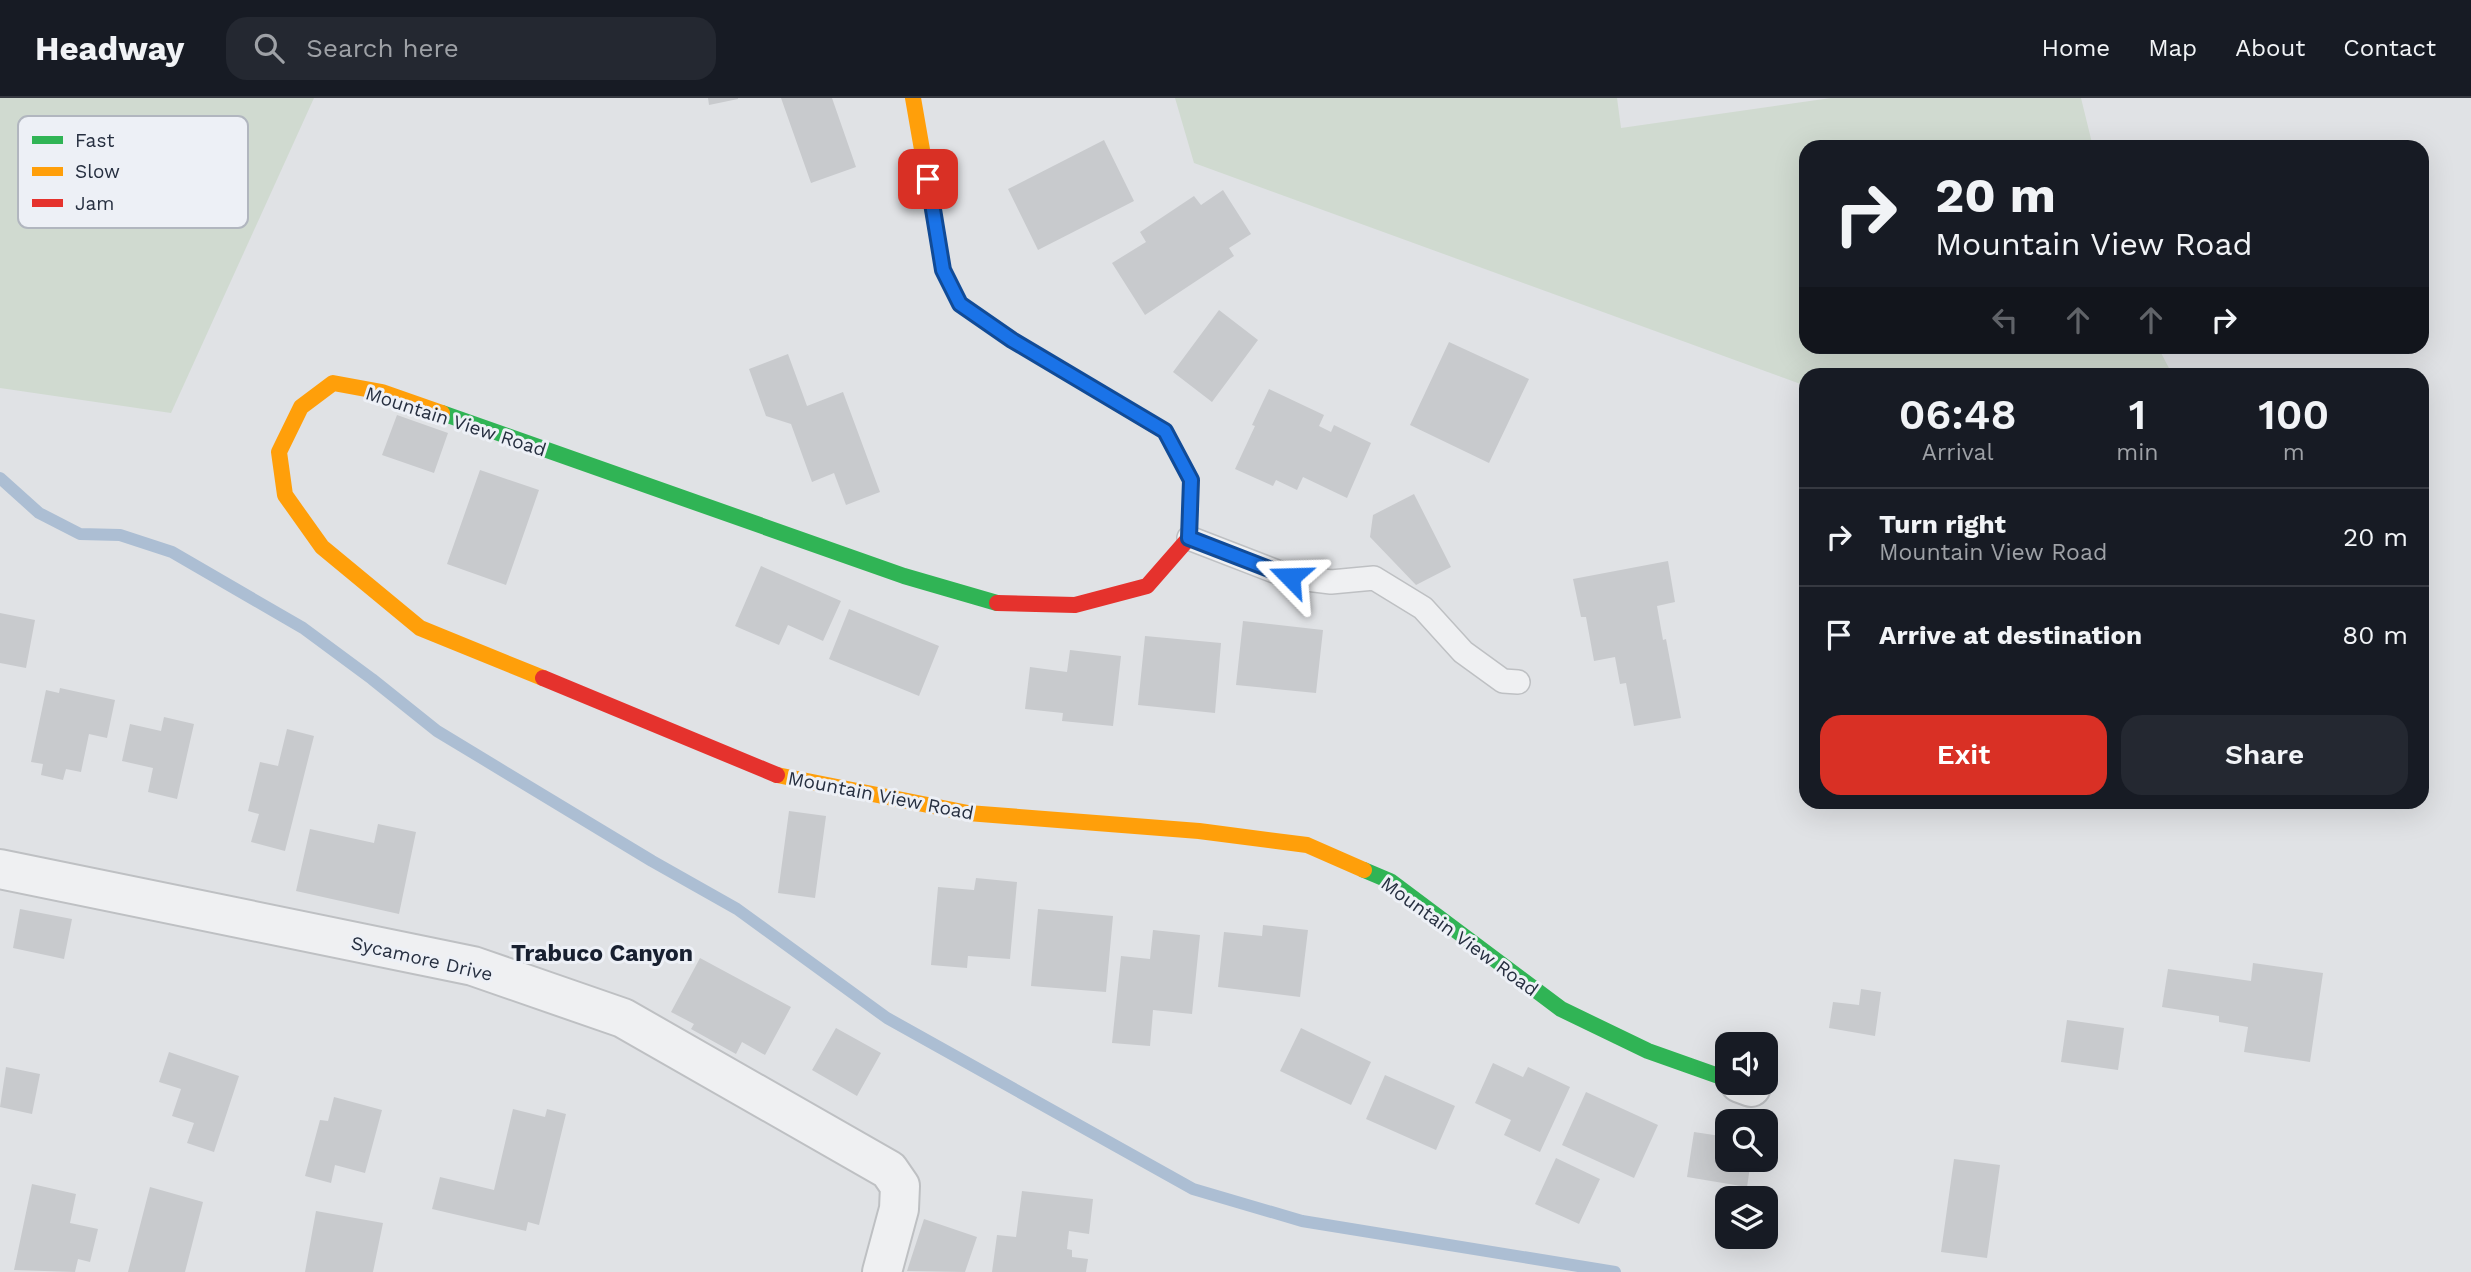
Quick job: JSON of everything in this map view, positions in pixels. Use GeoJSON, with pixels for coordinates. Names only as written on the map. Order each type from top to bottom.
{"type":"FeatureCollection","features":[{"type":"Feature","properties":{"kind":"street"},"geometry":{"type":"LineString","coordinates":[[913,98],[943,270],[960,304],[1012,340],[1165,431],[1191,480],[1189,538]]}},
{"type":"Feature","properties":{"kind":"street","name":"Mountain View Road"},"geometry":{"type":"LineString","coordinates":[[1189,538],[1147,586],[1075,605],[1003,605],[904,576],[382,392],[333,383],[301,407],[279,452],[285,495],[322,547],[420,628],[782,777],[968,813],[1199,831],[1307,845],[1390,881],[1561,1009],[1648,1051],[1715,1075]]}},
{"type":"Feature","properties":{"kind":"street","name":"Sycamore Drive"},"geometry":{"type":"LineString","coordinates":[[0,869],[486,970],[623,1018],[889,1170],[900,1186],[899,1209],[882,1272]]}},
{"type":"Feature","properties":{"kind":"lane"},"geometry":{"type":"LineString","coordinates":[[1189,538],[1290,577],[1331,582],[1374,578],[1423,608],[1463,652],[1503,681],[1518,682]]}},
{"type":"Feature","properties":{"kind":"shaded area"},"geometry":{"type":"Polygon","coordinates":[[[0,98],[314,98],[171,413],[0,388],[0,98]]]}},
{"type":"Feature","properties":{"kind":"shaded area"},"geometry":{"type":"Polygon","coordinates":[[[1175,98],[1617,98],[1621,128],[1831,98],[2081,98],[2091,140],[1799,140],[1799,354],[2162,354],[2169,368],[1799,368],[1799,383],[1194,163],[1175,98]]]}},
{"type":"Feature","properties":{"kind":"building"},"geometry":{"type":"Polygon","coordinates":[[[708,98],[738,98],[738,99],[709,105],[708,98]]]}},
{"type":"Feature","properties":{"kind":"building"},"geometry":{"type":"Polygon","coordinates":[[[781,98],[832,98],[856,167],[811,183],[781,98]]]}},
{"type":"Feature","properties":{"kind":"building"},"geometry":{"type":"Polygon","coordinates":[[[1104,140],[1134,201],[1038,250],[1008,189],[1104,140]]]}},
{"type":"Feature","properties":{"kind":"building"},"geometry":{"type":"Polygon","coordinates":[[[1223,190],[1251,234],[1229,248],[1234,256],[1145,315],[1112,263],[1146,242],[1140,232],[1194,196],[1201,205],[1223,190]]]}},
{"type":"Feature","properties":{"kind":"building"},"geometry":{"type":"Polygon","coordinates":[[[1219,310],[1258,340],[1212,402],[1173,372],[1219,310]]]}},
{"type":"Feature","properties":{"kind":"building"},"geometry":{"type":"Polygon","coordinates":[[[1449,342],[1529,379],[1489,463],[1410,425],[1449,342]]]}},
{"type":"Feature","properties":{"kind":"building"},"geometry":{"type":"Polygon","coordinates":[[[788,354],[807,406],[843,392],[880,492],[846,505],[834,473],[812,482],[791,424],[766,416],[749,369],[788,354]]]}},
{"type":"Feature","properties":{"kind":"building"},"geometry":{"type":"Polygon","coordinates":[[[1269,389],[1324,415],[1319,426],[1331,432],[1334,425],[1371,443],[1347,498],[1303,477],[1297,490],[1276,480],[1273,486],[1235,469],[1269,389]]]}},
{"type":"Feature","properties":{"kind":"building"},"geometry":{"type":"Polygon","coordinates":[[[397,415],[448,433],[434,473],[382,455],[397,415]]]}},
{"type":"Feature","properties":{"kind":"building"},"geometry":{"type":"Polygon","coordinates":[[[480,470],[539,490],[506,585],[447,564],[480,470]]]}},
{"type":"Feature","properties":{"kind":"building"},"geometry":{"type":"Polygon","coordinates":[[[1414,494],[1451,567],[1416,585],[1370,537],[1373,515],[1414,494]]]}},
{"type":"Feature","properties":{"kind":"building"},"geometry":{"type":"Polygon","coordinates":[[[1668,561],[1675,602],[1657,606],[1681,718],[1634,726],[1626,683],[1620,684],[1615,657],[1594,661],[1586,617],[1581,617],[1573,579],[1668,561]]]}},
{"type":"Feature","properties":{"kind":"building"},"geometry":{"type":"Polygon","coordinates":[[[761,566],[841,601],[823,641],[788,625],[779,645],[735,626],[761,566]]]}},
{"type":"Feature","properties":{"kind":"building"},"geometry":{"type":"Polygon","coordinates":[[[849,609],[939,646],[919,696],[829,659],[849,609]]]}},
{"type":"Feature","properties":{"kind":"building"},"geometry":{"type":"Polygon","coordinates":[[[0,613],[35,620],[26,668],[0,663],[0,613]]]}},
{"type":"Feature","properties":{"kind":"building"},"geometry":{"type":"Polygon","coordinates":[[[1243,621],[1323,630],[1316,693],[1236,685],[1243,621]]]}},
{"type":"Feature","properties":{"kind":"building"},"geometry":{"type":"Polygon","coordinates":[[[1145,636],[1221,643],[1215,713],[1138,705],[1145,636]]]}},
{"type":"Feature","properties":{"kind":"building"},"geometry":{"type":"Polygon","coordinates":[[[1070,650],[1121,656],[1113,726],[1062,721],[1063,713],[1025,709],[1030,667],[1067,672],[1070,650]]]}},
{"type":"Feature","properties":{"kind":"building"},"geometry":{"type":"Polygon","coordinates":[[[60,688],[115,700],[107,738],[89,734],[81,772],[66,769],[63,780],[41,775],[43,764],[31,762],[46,690],[59,693],[60,688]]]}},
{"type":"Feature","properties":{"kind":"building"},"geometry":{"type":"Polygon","coordinates":[[[164,717],[194,724],[177,799],[148,792],[153,768],[122,761],[130,724],[161,731],[164,717]]]}},
{"type":"Feature","properties":{"kind":"building"},"geometry":{"type":"Polygon","coordinates":[[[287,729],[314,736],[285,851],[251,842],[259,814],[248,811],[260,762],[278,766],[287,729]]]}},
{"type":"Feature","properties":{"kind":"building"},"geometry":{"type":"Polygon","coordinates":[[[789,811],[826,816],[815,898],[778,893],[789,811]]]}},
{"type":"Feature","properties":{"kind":"building"},"geometry":{"type":"Polygon","coordinates":[[[378,824],[416,832],[399,914],[296,891],[310,829],[374,843],[378,824]]]}},
{"type":"Feature","properties":{"kind":"building"},"geometry":{"type":"Polygon","coordinates":[[[976,878],[1017,882],[1010,959],[968,956],[967,968],[931,965],[938,887],[974,890],[976,878]]]}},
{"type":"Feature","properties":{"kind":"building"},"geometry":{"type":"Polygon","coordinates":[[[20,909],[72,919],[64,959],[13,948],[20,909]]]}},
{"type":"Feature","properties":{"kind":"building"},"geometry":{"type":"Polygon","coordinates":[[[1038,909],[1113,916],[1106,992],[1031,986],[1038,909]]]}},
{"type":"Feature","properties":{"kind":"building"},"geometry":{"type":"Polygon","coordinates":[[[1263,925],[1308,930],[1300,997],[1218,987],[1224,932],[1262,936],[1263,925]]]}},
{"type":"Feature","properties":{"kind":"building"},"geometry":{"type":"Polygon","coordinates":[[[1153,930],[1200,935],[1192,1014],[1153,1010],[1150,1046],[1112,1043],[1121,956],[1150,959],[1153,930]]]}},
{"type":"Feature","properties":{"kind":"building"},"geometry":{"type":"Polygon","coordinates":[[[700,958],[791,1007],[765,1055],[742,1042],[736,1054],[691,1029],[694,1024],[671,1012],[700,958]]]}},
{"type":"Feature","properties":{"kind":"building"},"geometry":{"type":"Polygon","coordinates":[[[2253,963],[2323,973],[2310,1062],[2244,1052],[2248,1027],[2219,1022],[2219,1016],[2162,1007],[2168,969],[2251,981],[2253,963]]]}},
{"type":"Feature","properties":{"kind":"building"},"geometry":{"type":"Polygon","coordinates":[[[1861,989],[1881,992],[1875,1036],[1829,1028],[1833,1002],[1859,1005],[1861,989]]]}},
{"type":"Feature","properties":{"kind":"building"},"geometry":{"type":"Polygon","coordinates":[[[2067,1020],[2124,1028],[2118,1070],[2061,1062],[2067,1020]]]}},
{"type":"Feature","properties":{"kind":"building"},"geometry":{"type":"Polygon","coordinates":[[[836,1028],[881,1053],[857,1096],[812,1070],[836,1028]]]}},
{"type":"Feature","properties":{"kind":"building"},"geometry":{"type":"Polygon","coordinates":[[[1301,1028],[1371,1062],[1351,1105],[1280,1071],[1301,1028]]]}},
{"type":"Feature","properties":{"kind":"building"},"geometry":{"type":"Polygon","coordinates":[[[169,1052],[239,1076],[214,1152],[187,1143],[194,1123],[172,1116],[181,1089],[159,1082],[169,1052]]]}},
{"type":"Feature","properties":{"kind":"building"},"geometry":{"type":"Polygon","coordinates":[[[1493,1063],[1523,1077],[1528,1067],[1570,1087],[1540,1152],[1504,1135],[1511,1120],[1475,1103],[1493,1063]]]}},
{"type":"Feature","properties":{"kind":"building"},"geometry":{"type":"Polygon","coordinates":[[[6,1067],[40,1074],[32,1114],[0,1107],[6,1067]]]}},
{"type":"Feature","properties":{"kind":"building"},"geometry":{"type":"Polygon","coordinates":[[[1385,1075],[1455,1106],[1436,1150],[1366,1119],[1385,1075]]]}},
{"type":"Feature","properties":{"kind":"building"},"geometry":{"type":"Polygon","coordinates":[[[1586,1092],[1658,1125],[1634,1178],[1562,1145],[1586,1092]]]}},
{"type":"Feature","properties":{"kind":"building"},"geometry":{"type":"Polygon","coordinates":[[[334,1097],[382,1110],[365,1173],[335,1165],[331,1183],[305,1176],[320,1120],[328,1121],[334,1097]]]}},
{"type":"Feature","properties":{"kind":"building"},"geometry":{"type":"Polygon","coordinates":[[[513,1109],[545,1117],[547,1109],[566,1114],[539,1225],[528,1222],[526,1231],[432,1209],[440,1177],[494,1190],[513,1109]]]}},
{"type":"Feature","properties":{"kind":"building"},"geometry":{"type":"Polygon","coordinates":[[[1694,1132],[1715,1135],[1715,1172],[1749,1172],[1747,1186],[1687,1177],[1694,1132]]]}},
{"type":"Feature","properties":{"kind":"building"},"geometry":{"type":"Polygon","coordinates":[[[1556,1158],[1600,1179],[1579,1224],[1535,1204],[1556,1158]]]}},
{"type":"Feature","properties":{"kind":"building"},"geometry":{"type":"Polygon","coordinates":[[[1954,1159],[2000,1165],[1987,1258],[1941,1252],[1954,1159]]]}},
{"type":"Feature","properties":{"kind":"building"},"geometry":{"type":"Polygon","coordinates":[[[32,1184],[76,1194],[70,1223],[98,1229],[90,1262],[78,1259],[75,1272],[14,1270],[32,1184]]]}},
{"type":"Feature","properties":{"kind":"building"},"geometry":{"type":"Polygon","coordinates":[[[150,1187],[203,1202],[185,1272],[128,1272],[150,1187]]]}},
{"type":"Feature","properties":{"kind":"building"},"geometry":{"type":"Polygon","coordinates":[[[1022,1191],[1093,1199],[1089,1234],[1069,1231],[1067,1249],[1072,1250],[1072,1257],[1088,1259],[1086,1272],[992,1272],[997,1235],[1016,1237],[1022,1191]]]}},
{"type":"Feature","properties":{"kind":"building"},"geometry":{"type":"Polygon","coordinates":[[[316,1211],[383,1223],[373,1272],[305,1272],[316,1211]]]}},
{"type":"Feature","properties":{"kind":"building"},"geometry":{"type":"Polygon","coordinates":[[[924,1219],[977,1237],[965,1272],[907,1271],[924,1219]]]}},
{"type":"Feature","properties":{"kind":"waterway"},"geometry":{"type":"LineString","coordinates":[[0,478],[39,513],[80,534],[120,535],[172,552],[303,628],[437,731],[737,909],[887,1018],[1193,1189],[1302,1221],[1615,1272]]}},
{"type":"Feature","properties":{"kind":"traffic: fast"},"geometry":{"type":"LineString","coordinates":[[442,413],[904,576],[997,603]]}},
{"type":"Feature","properties":{"kind":"traffic: fast"},"geometry":{"type":"LineString","coordinates":[[1364,870],[1390,881],[1561,1009],[1648,1051],[1715,1075]]}},
{"type":"Feature","properties":{"kind":"traffic: slow"},"geometry":{"type":"LineString","coordinates":[[913,98],[943,270],[960,304],[1012,340],[1152,424]]}},
{"type":"Feature","properties":{"kind":"traffic: slow"},"geometry":{"type":"LineString","coordinates":[[442,413],[382,392],[333,383],[301,407],[279,452],[285,495],[322,547],[420,628],[543,678]]}},
{"type":"Feature","properties":{"kind":"traffic: slow"},"geometry":{"type":"LineString","coordinates":[[777,775],[968,813],[1199,831],[1307,845],[1364,870]]}},
{"type":"Feature","properties":{"kind":"traffic: jam"},"geometry":{"type":"LineString","coordinates":[[997,603],[1075,605],[1147,586],[1189,538],[1191,480],[1165,431],[1152,424]]}},
{"type":"Feature","properties":{"kind":"traffic: jam"},"geometry":{"type":"LineString","coordinates":[[543,678],[777,775]]}},
{"type":"Feature","properties":{"kind":"district","name":"Trabuco Canyon"},"geometry":{"type":"Point","coordinates":[602,953]}},
{"type":"Feature","properties":{"kind":"route"},"geometry":{"type":"LineString","coordinates":[[928,179],[943,270],[960,304],[1012,340],[1165,431],[1191,480],[1189,538],[1290,577]]}}]}
